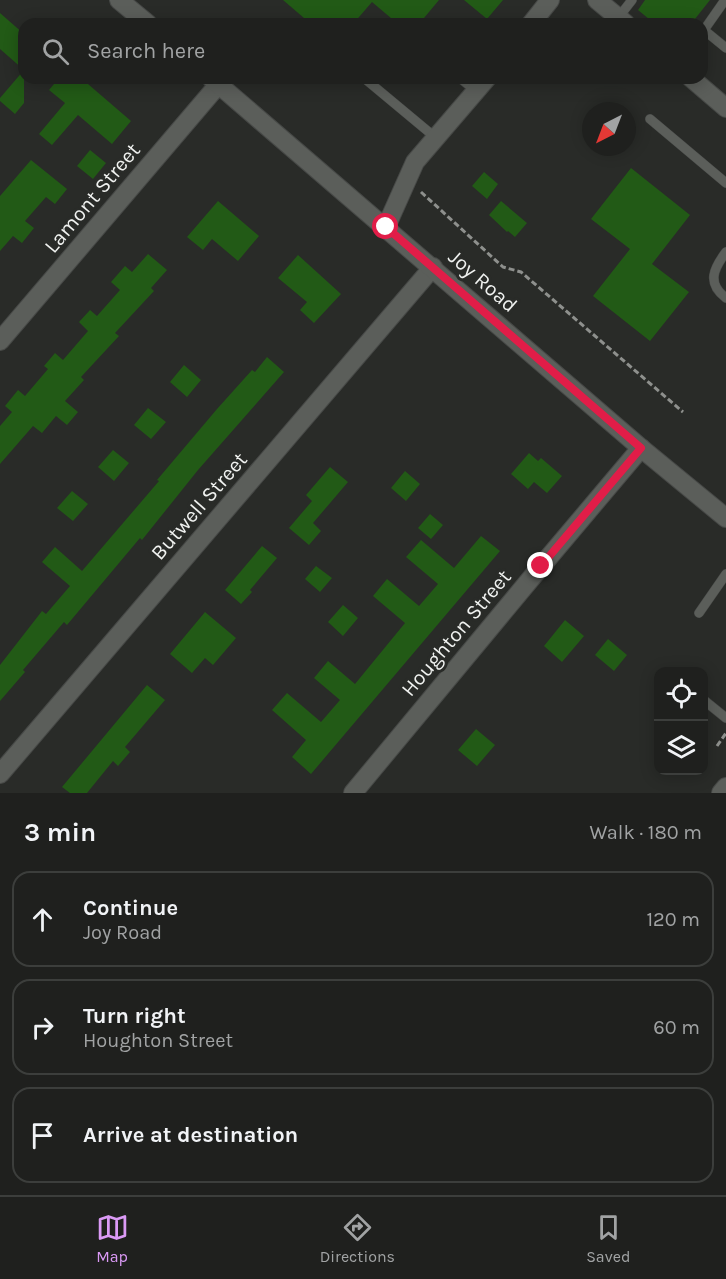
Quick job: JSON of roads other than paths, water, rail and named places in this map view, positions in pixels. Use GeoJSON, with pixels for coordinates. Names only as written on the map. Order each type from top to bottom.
{"type":"FeatureCollection","features":[{"type":"Feature","properties":{"kind":"street"},"geometry":{"type":"LineString","coordinates":[[120,0],[141,18]]}},
{"type":"Feature","properties":{"kind":"street"},"geometry":{"type":"LineString","coordinates":[[536,18],[550,0]]}},
{"type":"Feature","properties":{"kind":"street"},"geometry":{"type":"LineString","coordinates":[[597,0],[618,18]]}},
{"type":"Feature","properties":{"kind":"street","name":"Lamont Street"},"geometry":{"type":"LineString","coordinates":[[0,341],[213,84]]}},
{"type":"Feature","properties":{"kind":"street","name":"Joy Road"},"geometry":{"type":"LineString","coordinates":[[219,84],[641,448],[726,518]]}},
{"type":"Feature","properties":{"kind":"street"},"geometry":{"type":"LineString","coordinates":[[698,84],[726,108]]}},
{"type":"Feature","properties":{"kind":"street"},"geometry":{"type":"LineString","coordinates":[[386,227],[415,162],[481,85]]}},
{"type":"Feature","properties":{"kind":"street","name":"Butwell Street"},"geometry":{"type":"LineString","coordinates":[[0,774],[433,267]]}},
{"type":"Feature","properties":{"kind":"street","name":"Houghton Street"},"geometry":{"type":"LineString","coordinates":[[353,793],[641,448]]}},
{"type":"Feature","properties":{"kind":"street"},"geometry":{"type":"LineString","coordinates":[[721,793],[726,787]]}},
{"type":"Feature","properties":{"kind":"lane"},"geometry":{"type":"LineString","coordinates":[[623,18],[632,0]]}},
{"type":"Feature","properties":{"kind":"lane"},"geometry":{"type":"LineString","coordinates":[[708,24],[724,0]]}},
{"type":"Feature","properties":{"kind":"lane"},"geometry":{"type":"LineString","coordinates":[[708,35],[726,48]]}},
{"type":"Feature","properties":{"kind":"lane"},"geometry":{"type":"LineString","coordinates":[[371,84],[436,138]]}},
{"type":"Feature","properties":{"kind":"lane"},"geometry":{"type":"LineString","coordinates":[[650,119],[726,183]]}},
{"type":"Feature","properties":{"kind":"lane"},"geometry":{"type":"LineString","coordinates":[[726,252],[714,272],[714,282],[719,292],[726,298]]}},
{"type":"Feature","properties":{"kind":"lane"},"geometry":{"type":"LineString","coordinates":[[699,613],[726,574]]}},
{"type":"Feature","properties":{"kind":"lane"},"geometry":{"type":"LineString","coordinates":[[708,703],[726,718]]}}]}
